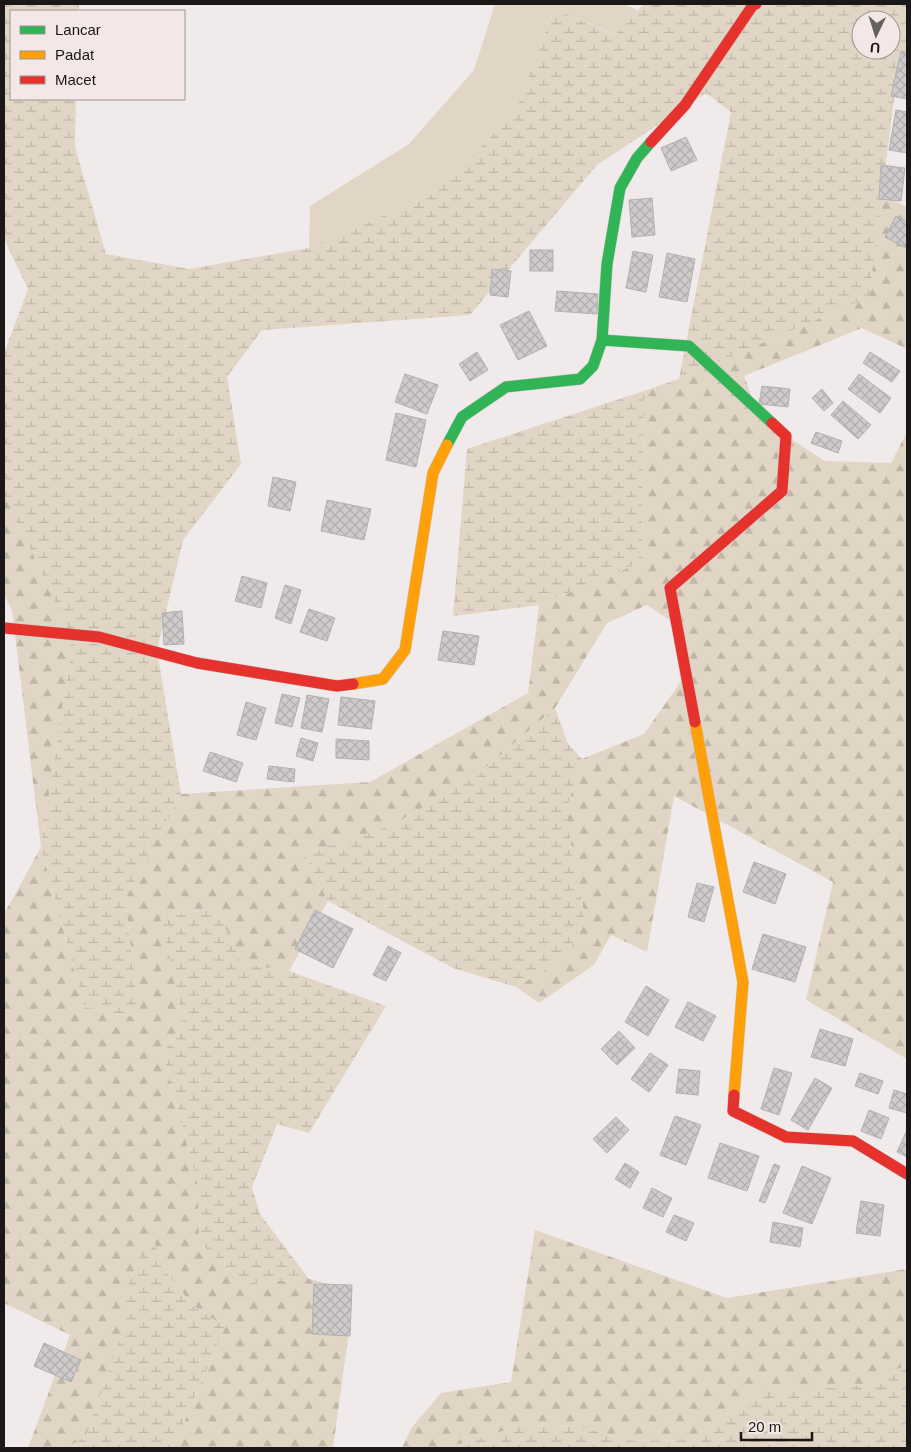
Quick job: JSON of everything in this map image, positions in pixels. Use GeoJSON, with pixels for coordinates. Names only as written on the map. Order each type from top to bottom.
{"type":"FeatureCollection","features":[{"type":"Feature","properties":{"kind":"street"},"geometry":{"type":"LineString","coordinates":[[4,628],[99,637],[197,663],[337,686],[383,679],[405,650],[434,472],[462,417],[506,387],[580,379],[593,366],[602,340],[607,264],[620,188],[637,158],[685,105],[752,5],[756,4]]}},
{"type":"Feature","properties":{"kind":"street"},"geometry":{"type":"LineString","coordinates":[[602,340],[689,346],[786,436],[782,491],[670,588],[743,982],[733,1111],[786,1136],[853,1141],[907,1174]]}},
{"type":"Feature","properties":{"kind":"green space"},"geometry":{"type":"Polygon","coordinates":[[[4,4],[79,4],[79,10],[10,10],[10,100],[76,100],[75,147],[106,254],[189,269],[309,248],[433,194],[515,113],[554,9],[615,35],[644,4],[907,4],[907,53],[896,83],[869,297],[679,379],[731,112],[706,93],[597,165],[470,315],[262,330],[227,377],[241,464],[183,540],[157,650],[181,794],[125,899],[139,1018],[84,1007],[41,847],[73,639],[4,494],[4,353],[28,289],[4,239],[4,4]]]}},
{"type":"Feature","properties":{"kind":"green space"},"geometry":{"type":"Polygon","coordinates":[[[495,4],[624,4],[638,10],[616,35],[554,9],[515,113],[433,194],[309,248],[310,206],[409,144],[474,70],[495,4]]]}},
{"type":"Feature","properties":{"kind":"green space"},"geometry":{"type":"Polygon","coordinates":[[[882,195],[907,207],[907,349],[862,328],[744,376],[760,419],[825,461],[891,463],[907,432],[907,1059],[806,1000],[833,882],[674,796],[647,952],[611,935],[594,965],[539,1003],[516,987],[567,957],[585,916],[575,870],[566,810],[582,759],[644,734],[684,677],[674,623],[647,605],[607,623],[555,708],[476,776],[393,825],[304,854],[328,901],[289,971],[243,964],[216,909],[160,916],[184,1026],[163,1053],[198,1185],[199,1242],[244,1283],[309,1279],[348,1288],[350,1324],[333,1448],[170,1448],[175,1443],[225,1327],[192,1305],[167,1273],[152,1238],[122,1296],[125,1324],[86,1436],[67,1448],[28,1448],[70,1335],[4,1303],[4,914],[41,847],[84,1007],[139,1018],[125,899],[181,794],[370,782],[528,693],[539,605],[642,562],[644,391],[679,379],[868,297],[882,195]]]}},
{"type":"Feature","properties":{"kind":"green space"},"geometry":{"type":"Polygon","coordinates":[[[644,391],[642,562],[539,605],[453,616],[467,449],[644,391]]]}},
{"type":"Feature","properties":{"kind":"green space"},"geometry":{"type":"Polygon","coordinates":[[[4,487],[5,494],[73,639],[41,847],[12,610],[4,595],[4,487]]]}},
{"type":"Feature","properties":{"kind":"green space"},"geometry":{"type":"Polygon","coordinates":[[[555,708],[568,744],[582,759],[566,810],[575,870],[585,916],[567,957],[516,987],[453,968],[328,901],[304,854],[393,825],[476,776],[555,708]]]}},
{"type":"Feature","properties":{"kind":"green space"},"geometry":{"type":"Polygon","coordinates":[[[216,909],[243,964],[289,971],[386,1006],[309,1133],[277,1124],[252,1187],[260,1214],[309,1279],[244,1283],[199,1242],[198,1185],[163,1053],[184,1026],[160,916],[216,909]]]}},
{"type":"Feature","properties":{"kind":"green space"},"geometry":{"type":"Polygon","coordinates":[[[535,1230],[727,1298],[907,1269],[907,1364],[872,1384],[816,1389],[761,1390],[719,1422],[685,1440],[633,1441],[579,1427],[523,1425],[446,1448],[402,1448],[412,1427],[441,1393],[511,1382],[535,1230]]]}},
{"type":"Feature","properties":{"kind":"green space"},"geometry":{"type":"Polygon","coordinates":[[[152,1238],[167,1273],[192,1305],[225,1327],[175,1443],[170,1448],[67,1448],[86,1436],[125,1324],[122,1296],[152,1238]]]}},
{"type":"Feature","properties":{"kind":"green space"},"geometry":{"type":"Polygon","coordinates":[[[907,1364],[907,1448],[446,1448],[523,1425],[579,1427],[633,1441],[685,1440],[719,1422],[761,1390],[816,1389],[872,1384],[907,1364]]]}},
{"type":"Feature","properties":{"kind":"building"},"geometry":{"type":"Polygon","coordinates":[[[901,51],[907,52],[907,99],[891,96],[899,60],[901,60],[901,51]]]}},
{"type":"Feature","properties":{"kind":"building"},"geometry":{"type":"Polygon","coordinates":[[[896,110],[907,112],[907,153],[889,150],[896,110]]]}},
{"type":"Feature","properties":{"kind":"building"},"geometry":{"type":"Polygon","coordinates":[[[686,137],[697,160],[671,171],[661,148],[686,137]]]}},
{"type":"Feature","properties":{"kind":"building"},"geometry":{"type":"Polygon","coordinates":[[[881,165],[905,168],[901,201],[879,199],[881,165]]]}},
{"type":"Feature","properties":{"kind":"building"},"geometry":{"type":"Polygon","coordinates":[[[652,198],[655,235],[632,237],[629,200],[652,198]]]}},
{"type":"Feature","properties":{"kind":"building"},"geometry":{"type":"Polygon","coordinates":[[[896,216],[907,222],[906,248],[885,237],[896,216]]]}},
{"type":"Feature","properties":{"kind":"building"},"geometry":{"type":"Polygon","coordinates":[[[530,250],[553,250],[553,271],[530,271],[530,250]]]}},
{"type":"Feature","properties":{"kind":"building"},"geometry":{"type":"Polygon","coordinates":[[[633,251],[653,255],[646,292],[626,288],[633,251]]]}},
{"type":"Feature","properties":{"kind":"building"},"geometry":{"type":"Polygon","coordinates":[[[667,253],[695,259],[687,302],[659,297],[667,253]]]}},
{"type":"Feature","properties":{"kind":"building"},"geometry":{"type":"Polygon","coordinates":[[[492,269],[511,271],[508,297],[490,295],[492,269]]]}},
{"type":"Feature","properties":{"kind":"building"},"geometry":{"type":"Polygon","coordinates":[[[557,291],[598,294],[597,314],[555,311],[557,291]]]}},
{"type":"Feature","properties":{"kind":"building"},"geometry":{"type":"Polygon","coordinates":[[[529,311],[547,346],[518,360],[500,325],[529,311]]]}},
{"type":"Feature","properties":{"kind":"building"},"geometry":{"type":"Polygon","coordinates":[[[477,352],[488,370],[470,381],[459,364],[477,352]]]}},
{"type":"Feature","properties":{"kind":"building"},"geometry":{"type":"Polygon","coordinates":[[[870,352],[900,371],[892,382],[863,363],[870,352]]]}},
{"type":"Feature","properties":{"kind":"building"},"geometry":{"type":"Polygon","coordinates":[[[405,374],[438,385],[427,414],[395,402],[405,374]]]}},
{"type":"Feature","properties":{"kind":"building"},"geometry":{"type":"Polygon","coordinates":[[[859,374],[891,398],[880,413],[848,389],[859,374]]]}},
{"type":"Feature","properties":{"kind":"building"},"geometry":{"type":"Polygon","coordinates":[[[762,386],[790,389],[788,407],[759,404],[762,386]]]}},
{"type":"Feature","properties":{"kind":"building"},"geometry":{"type":"Polygon","coordinates":[[[822,389],[833,403],[824,411],[812,398],[822,389]]]}},
{"type":"Feature","properties":{"kind":"building"},"geometry":{"type":"Polygon","coordinates":[[[843,401],[871,425],[858,439],[831,415],[843,401]]]}},
{"type":"Feature","properties":{"kind":"building"},"geometry":{"type":"Polygon","coordinates":[[[396,413],[426,420],[416,467],[386,460],[396,413]]]}},
{"type":"Feature","properties":{"kind":"building"},"geometry":{"type":"Polygon","coordinates":[[[816,432],[842,441],[838,453],[811,443],[816,432]]]}},
{"type":"Feature","properties":{"kind":"building"},"geometry":{"type":"Polygon","coordinates":[[[273,477],[296,482],[290,511],[268,506],[273,477]]]}},
{"type":"Feature","properties":{"kind":"building"},"geometry":{"type":"Polygon","coordinates":[[[327,500],[371,509],[364,540],[321,531],[327,500]]]}},
{"type":"Feature","properties":{"kind":"building"},"geometry":{"type":"Polygon","coordinates":[[[242,576],[267,583],[261,608],[235,601],[242,576]]]}},
{"type":"Feature","properties":{"kind":"building"},"geometry":{"type":"Polygon","coordinates":[[[285,585],[301,590],[291,624],[275,618],[285,585]]]}},
{"type":"Feature","properties":{"kind":"building"},"geometry":{"type":"Polygon","coordinates":[[[309,609],[335,618],[327,641],[300,632],[309,609]]]}},
{"type":"Feature","properties":{"kind":"building"},"geometry":{"type":"Polygon","coordinates":[[[182,611],[184,644],[164,645],[162,613],[182,611]]]}},
{"type":"Feature","properties":{"kind":"building"},"geometry":{"type":"Polygon","coordinates":[[[443,631],[479,636],[474,665],[438,660],[443,631]]]}},
{"type":"Feature","properties":{"kind":"building"},"geometry":{"type":"Polygon","coordinates":[[[282,694],[300,698],[292,727],[275,723],[282,694]]]}},
{"type":"Feature","properties":{"kind":"building"},"geometry":{"type":"Polygon","coordinates":[[[307,695],[329,699],[322,732],[301,728],[307,695]]]}},
{"type":"Feature","properties":{"kind":"building"},"geometry":{"type":"Polygon","coordinates":[[[341,697],[375,701],[371,729],[338,725],[341,697]]]}},
{"type":"Feature","properties":{"kind":"building"},"geometry":{"type":"Polygon","coordinates":[[[246,702],[266,708],[256,740],[237,735],[246,702]]]}},
{"type":"Feature","properties":{"kind":"building"},"geometry":{"type":"Polygon","coordinates":[[[301,738],[318,743],[313,761],[296,756],[301,738]]]}},
{"type":"Feature","properties":{"kind":"building"},"geometry":{"type":"Polygon","coordinates":[[[336,739],[369,741],[369,760],[336,758],[336,739]]]}},
{"type":"Feature","properties":{"kind":"building"},"geometry":{"type":"Polygon","coordinates":[[[210,752],[243,763],[236,782],[203,771],[210,752]]]}},
{"type":"Feature","properties":{"kind":"building"},"geometry":{"type":"Polygon","coordinates":[[[269,766],[295,769],[294,782],[267,779],[269,766]]]}},
{"type":"Feature","properties":{"kind":"building"},"geometry":{"type":"Polygon","coordinates":[[[754,862],[786,874],[775,904],[743,892],[754,862]]]}},
{"type":"Feature","properties":{"kind":"building"},"geometry":{"type":"Polygon","coordinates":[[[697,883],[714,887],[704,922],[688,917],[697,883]]]}},
{"type":"Feature","properties":{"kind":"building"},"geometry":{"type":"Polygon","coordinates":[[[315,910],[353,929],[333,968],[295,949],[315,910]]]}},
{"type":"Feature","properties":{"kind":"building"},"geometry":{"type":"Polygon","coordinates":[[[763,934],[806,947],[795,982],[752,969],[763,934]]]}},
{"type":"Feature","properties":{"kind":"building"},"geometry":{"type":"Polygon","coordinates":[[[388,946],[401,953],[386,981],[373,975],[388,946]]]}},
{"type":"Feature","properties":{"kind":"building"},"geometry":{"type":"Polygon","coordinates":[[[646,986],[669,1000],[648,1036],[625,1022],[646,986]]]}},
{"type":"Feature","properties":{"kind":"building"},"geometry":{"type":"Polygon","coordinates":[[[688,1002],[716,1016],[703,1041],[675,1027],[688,1002]]]}},
{"type":"Feature","properties":{"kind":"building"},"geometry":{"type":"Polygon","coordinates":[[[820,1029],[853,1039],[845,1066],[811,1057],[820,1029]]]}},
{"type":"Feature","properties":{"kind":"building"},"geometry":{"type":"Polygon","coordinates":[[[619,1031],[635,1048],[617,1065],[601,1049],[619,1031]]]}},
{"type":"Feature","properties":{"kind":"building"},"geometry":{"type":"Polygon","coordinates":[[[650,1053],[668,1065],[649,1092],[631,1079],[650,1053]]]}},
{"type":"Feature","properties":{"kind":"building"},"geometry":{"type":"Polygon","coordinates":[[[774,1068],[792,1073],[779,1115],[761,1109],[774,1068]]]}},
{"type":"Feature","properties":{"kind":"building"},"geometry":{"type":"Polygon","coordinates":[[[679,1069],[700,1071],[698,1095],[676,1093],[679,1069]]]}},
{"type":"Feature","properties":{"kind":"building"},"geometry":{"type":"Polygon","coordinates":[[[860,1073],[883,1081],[878,1094],[855,1086],[860,1073]]]}},
{"type":"Feature","properties":{"kind":"building"},"geometry":{"type":"Polygon","coordinates":[[[815,1078],[832,1088],[808,1130],[791,1120],[815,1078]]]}},
{"type":"Feature","properties":{"kind":"building"},"geometry":{"type":"Polygon","coordinates":[[[894,1090],[907,1094],[907,1113],[889,1108],[894,1090]]]}},
{"type":"Feature","properties":{"kind":"building"},"geometry":{"type":"Polygon","coordinates":[[[869,1110],[889,1118],[881,1139],[861,1131],[869,1110]]]}},
{"type":"Feature","properties":{"kind":"building"},"geometry":{"type":"Polygon","coordinates":[[[675,1116],[701,1125],[686,1165],[660,1155],[675,1116]]]}},
{"type":"Feature","properties":{"kind":"building"},"geometry":{"type":"Polygon","coordinates":[[[616,1117],[629,1130],[607,1153],[593,1139],[616,1117]]]}},
{"type":"Feature","properties":{"kind":"building"},"geometry":{"type":"Polygon","coordinates":[[[907,1130],[907,1157],[897,1152],[907,1130]]]}},
{"type":"Feature","properties":{"kind":"building"},"geometry":{"type":"Polygon","coordinates":[[[720,1143],[759,1156],[747,1191],[708,1178],[720,1143]]]}},
{"type":"Feature","properties":{"kind":"building"},"geometry":{"type":"Polygon","coordinates":[[[625,1163],[639,1172],[630,1188],[615,1179],[625,1163]]]}},
{"type":"Feature","properties":{"kind":"building"},"geometry":{"type":"Polygon","coordinates":[[[774,1164],[780,1166],[765,1203],[759,1201],[774,1164]]]}},
{"type":"Feature","properties":{"kind":"building"},"geometry":{"type":"Polygon","coordinates":[[[802,1166],[831,1178],[812,1224],[783,1213],[802,1166]]]}},
{"type":"Feature","properties":{"kind":"building"},"geometry":{"type":"Polygon","coordinates":[[[652,1188],[672,1198],[663,1217],[643,1208],[652,1188]]]}},
{"type":"Feature","properties":{"kind":"building"},"geometry":{"type":"Polygon","coordinates":[[[861,1201],[884,1205],[880,1236],[856,1233],[861,1201]]]}},
{"type":"Feature","properties":{"kind":"building"},"geometry":{"type":"Polygon","coordinates":[[[674,1215],[694,1223],[686,1241],[666,1232],[674,1215]]]}},
{"type":"Feature","properties":{"kind":"building"},"geometry":{"type":"Polygon","coordinates":[[[773,1222],[803,1228],[800,1247],[770,1242],[773,1222]]]}},
{"type":"Feature","properties":{"kind":"building"},"geometry":{"type":"Polygon","coordinates":[[[314,1284],[352,1285],[350,1336],[312,1334],[314,1284]]]}},
{"type":"Feature","properties":{"kind":"building"},"geometry":{"type":"Polygon","coordinates":[[[44,1343],[81,1360],[71,1382],[34,1366],[44,1343]]]}},
{"type":"Feature","properties":{"kind":"traffic: fast"},"geometry":{"type":"LineString","coordinates":[[447,445],[462,417],[506,387],[580,379],[593,366],[602,340],[607,264],[620,188],[637,158],[651,142]]}},
{"type":"Feature","properties":{"kind":"traffic: fast"},"geometry":{"type":"LineString","coordinates":[[602,340],[689,346],[772,423]]}},
{"type":"Feature","properties":{"kind":"traffic: slow"},"geometry":{"type":"LineString","coordinates":[[353,684],[383,679],[405,650],[433,473],[447,445]]}},
{"type":"Feature","properties":{"kind":"traffic: slow"},"geometry":{"type":"LineString","coordinates":[[695,722],[743,982],[734,1095]]}},
{"type":"Feature","properties":{"kind":"traffic: jam"},"geometry":{"type":"LineString","coordinates":[[651,142],[685,105],[753,5],[756,4]]}},
{"type":"Feature","properties":{"kind":"traffic: jam"},"geometry":{"type":"LineString","coordinates":[[695,722],[670,588],[782,491],[786,436],[772,423]]}},
{"type":"Feature","properties":{"kind":"traffic: jam"},"geometry":{"type":"LineString","coordinates":[[4,628],[99,637],[197,663],[337,686],[353,684]]}},
{"type":"Feature","properties":{"kind":"traffic: jam"},"geometry":{"type":"LineString","coordinates":[[734,1095],[733,1111],[786,1137],[853,1141],[907,1174]]}}]}
